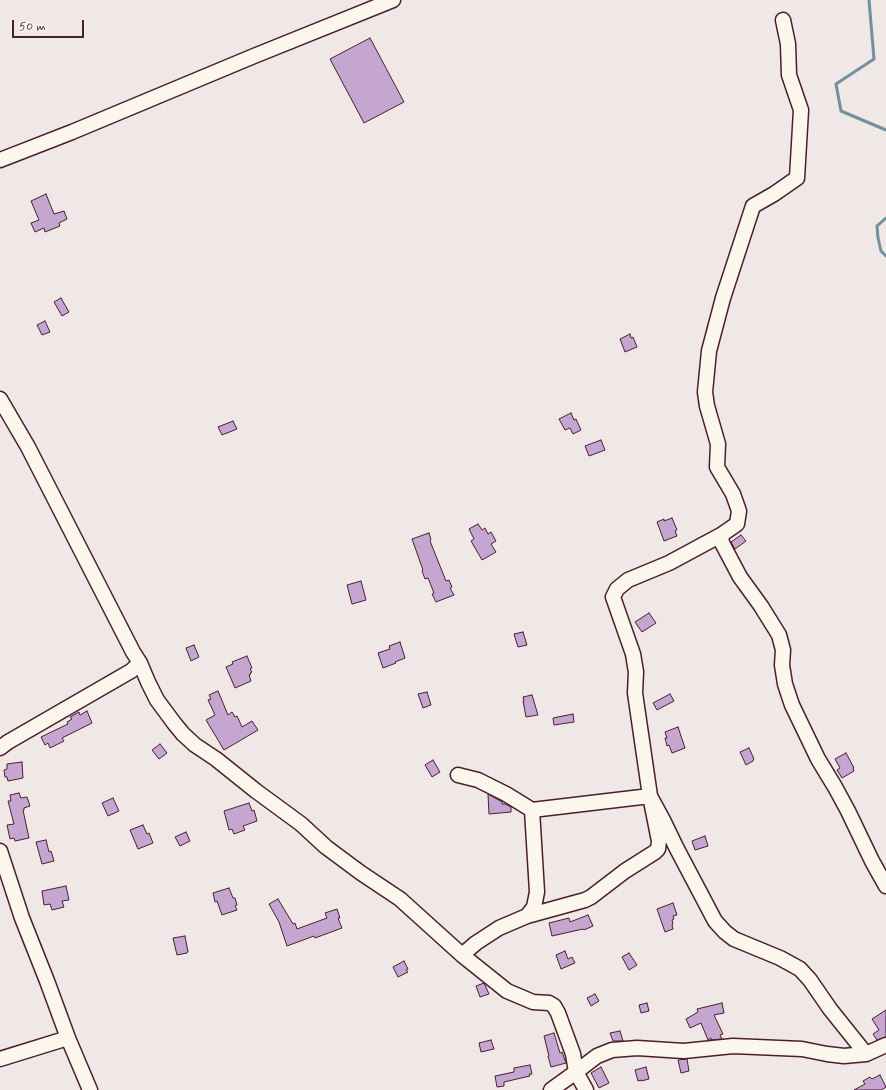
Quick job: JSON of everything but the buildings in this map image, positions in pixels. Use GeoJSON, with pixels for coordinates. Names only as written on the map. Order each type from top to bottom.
{"type":"FeatureCollection","features":[{"type":"Feature","properties":{"kind":"street"},"geometry":{"type":"LineString","coordinates":[[0,160],[80,129],[393,0]]}},
{"type":"Feature","properties":{"kind":"street"},"geometry":{"type":"LineString","coordinates":[[462,955],[476,943],[499,928],[527,916],[591,897],[625,871],[658,849],[659,840],[650,796],[634,693],[636,672],[633,654],[613,597],[617,589],[628,580],[669,563],[737,524],[739,511],[733,494],[717,467],[718,444],[707,406],[706,392],[709,351],[723,298],[753,206],[774,194],[796,178],[801,110],[789,75],[788,44],[783,20]]}},
{"type":"Feature","properties":{"kind":"street"},"geometry":{"type":"LineString","coordinates":[[0,399],[28,447],[140,663],[157,700],[183,734],[301,824],[326,847],[400,899],[462,955],[508,991],[533,1002],[549,1003],[554,1006],[573,1054],[576,1072],[586,1090]]}},
{"type":"Feature","properties":{"kind":"street"},"geometry":{"type":"LineString","coordinates":[[721,534],[722,543],[740,577],[761,606],[779,635],[783,650],[782,665],[785,684],[792,705],[818,760],[848,811],[886,886]]}},
{"type":"Feature","properties":{"kind":"street"},"geometry":{"type":"LineString","coordinates":[[0,748],[131,671],[140,663]]}},
{"type":"Feature","properties":{"kind":"street"},"geometry":{"type":"LineString","coordinates":[[458,775],[478,780],[506,794],[532,810],[650,796]]}},
{"type":"Feature","properties":{"kind":"street"},"geometry":{"type":"LineString","coordinates":[[650,796],[715,921],[734,939],[780,958],[800,969],[810,980],[830,1010],[866,1054]]}},
{"type":"Feature","properties":{"kind":"street"},"geometry":{"type":"LineString","coordinates":[[527,916],[534,907],[537,892],[532,810]]}},
{"type":"Feature","properties":{"kind":"street"},"geometry":{"type":"LineString","coordinates":[[0,851],[22,918],[68,1038],[90,1090]]}},
{"type":"Feature","properties":{"kind":"street"},"geometry":{"type":"LineString","coordinates":[[0,1059],[68,1038]]}},
{"type":"Feature","properties":{"kind":"street"},"geometry":{"type":"LineString","coordinates":[[551,1090],[597,1056],[612,1050],[637,1048],[684,1051],[733,1046],[802,1049],[844,1056],[866,1054],[886,1045]]}},
{"type":"Feature","properties":{"kind":"waterway"},"geometry":{"type":"LineString","coordinates":[[869,0],[874,59],[836,84],[841,111],[886,130]]}},
{"type":"Feature","properties":{"kind":"waterway"},"geometry":{"type":"LineString","coordinates":[[886,218],[877,226],[881,251],[886,256]]}}]}
